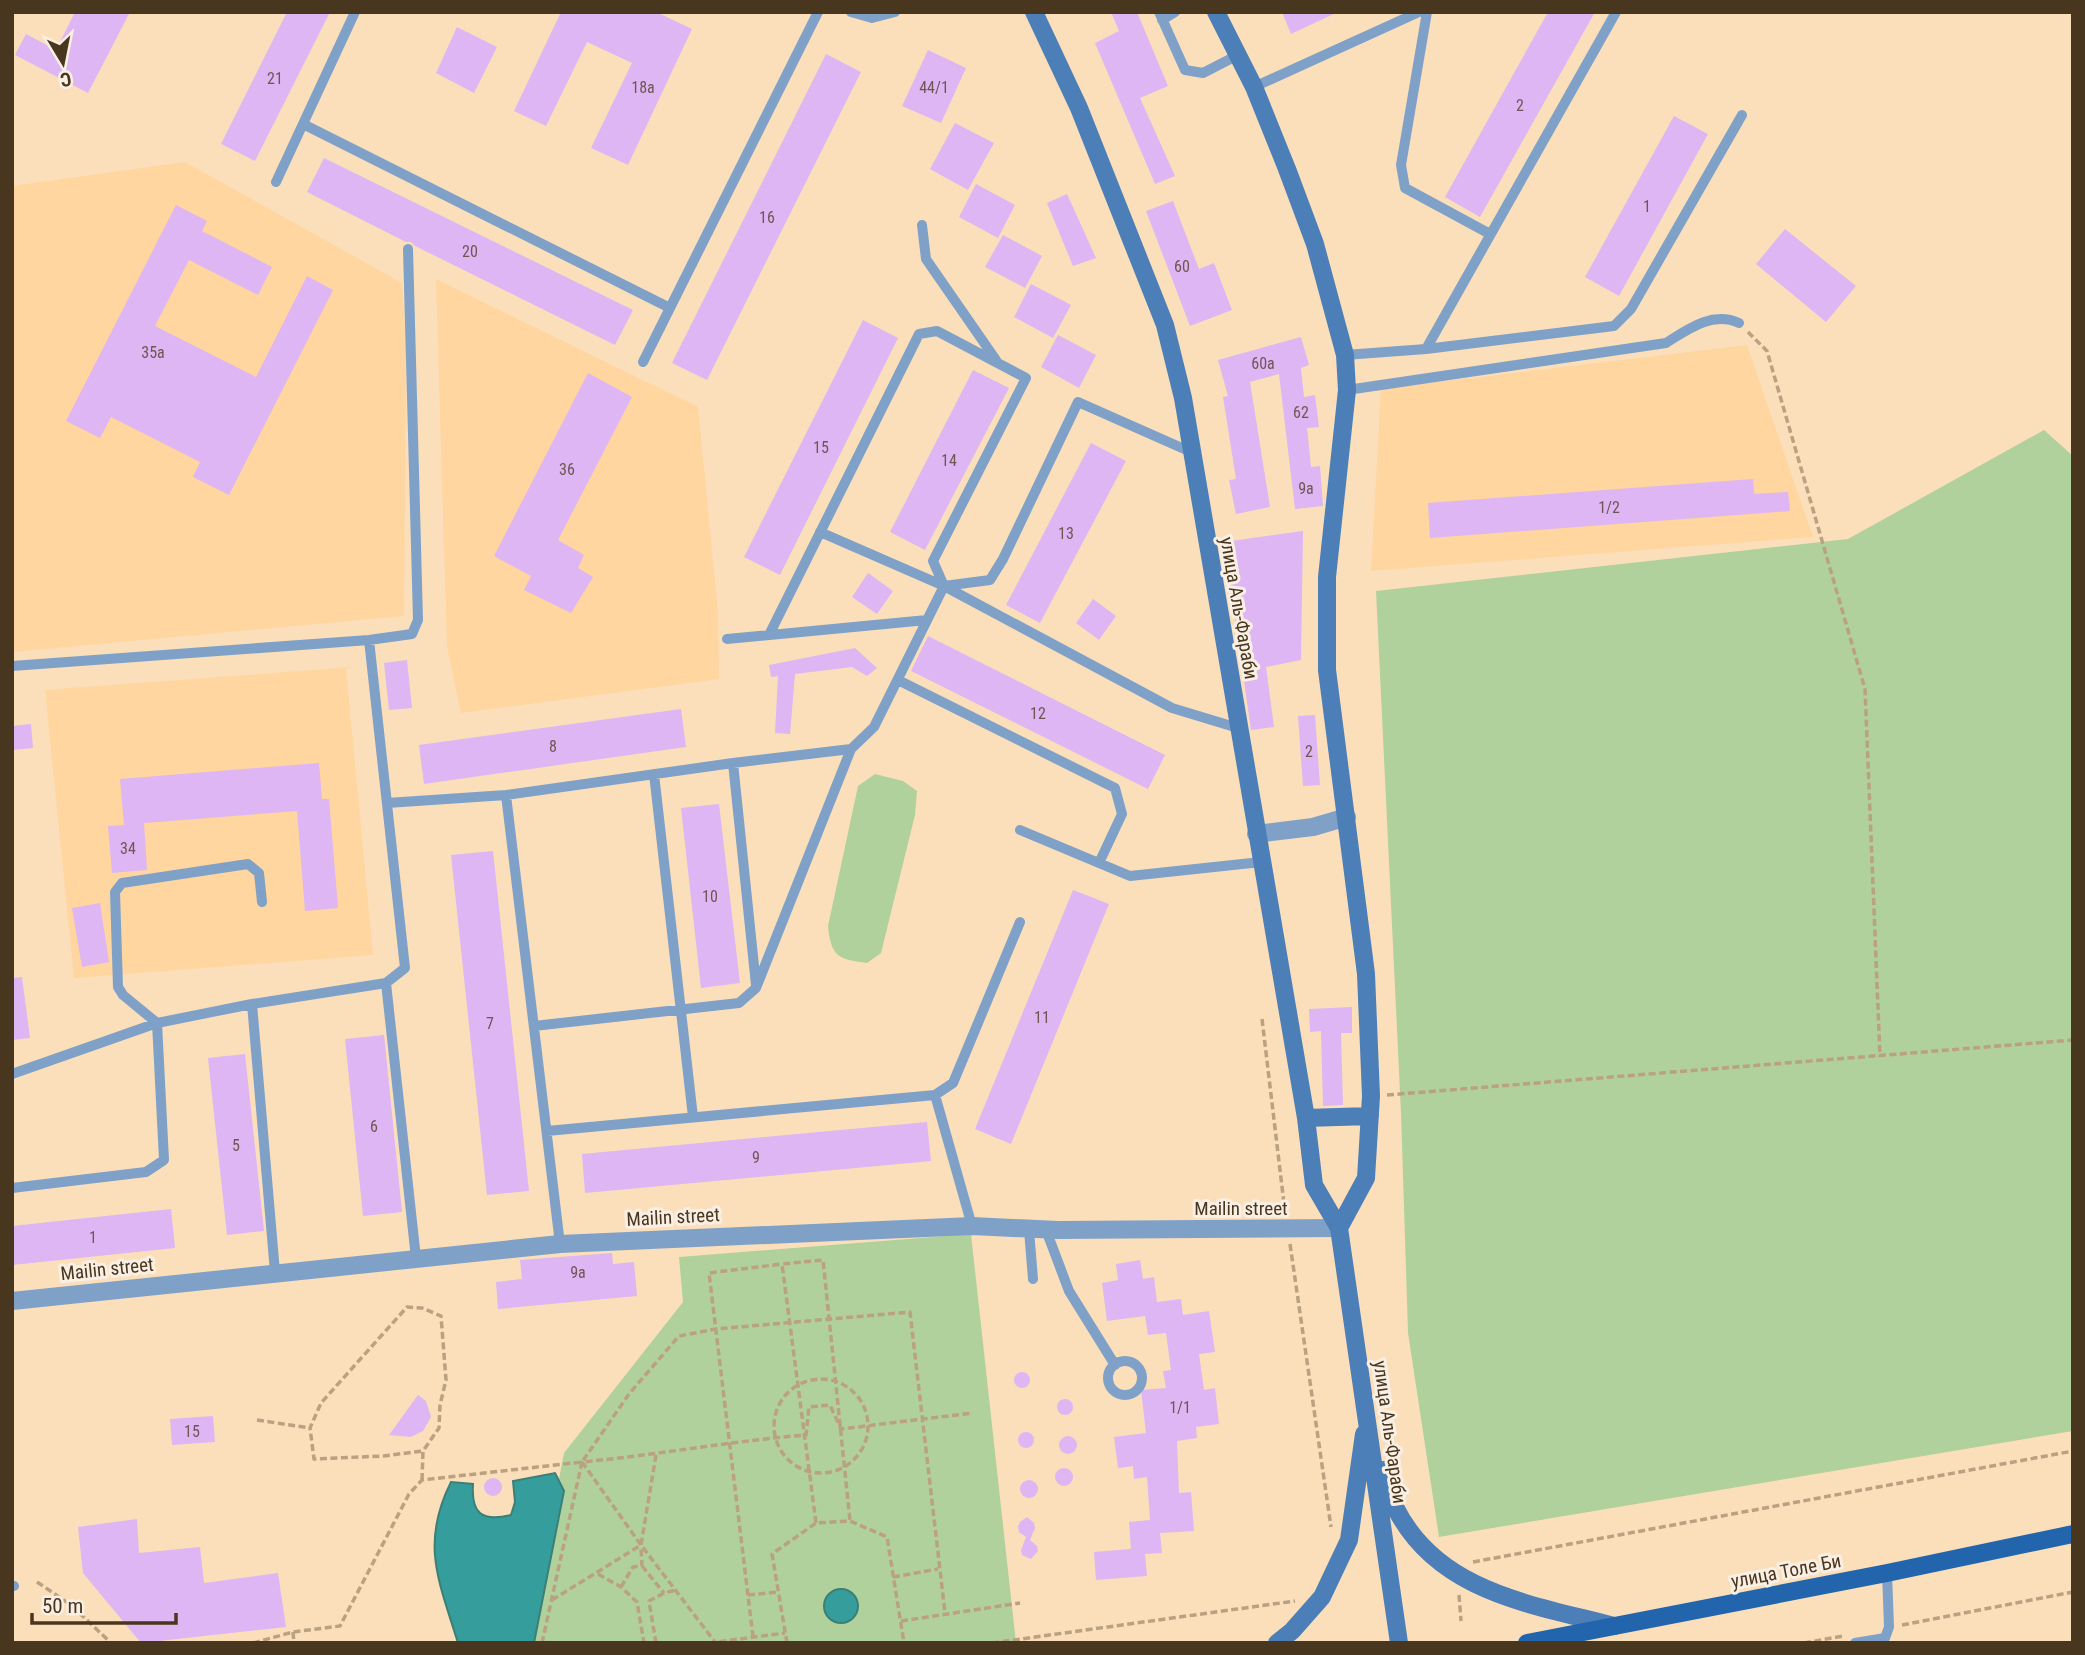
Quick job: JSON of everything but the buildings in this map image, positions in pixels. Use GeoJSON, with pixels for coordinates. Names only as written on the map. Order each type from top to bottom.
{"type":"FeatureCollection","features":[{"type":"Feature","properties":{"kind":"main road","name":"улица Аль-Фараби"},"geometry":{"type":"LineString","coordinates":[[1034,12],[1079,108],[1165,325],[1183,398],[1306,1118],[1314,1185],[1339,1228],[1399,1643]]}},
{"type":"Feature","properties":{"kind":"main road"},"geometry":{"type":"LineString","coordinates":[[1216,12],[1254,87],[1315,244],[1345,355],[1347,390],[1327,577],[1327,670],[1366,974],[1371,1096],[1366,1178],[1339,1228]]}},
{"type":"Feature","properties":{"kind":"main road"},"geometry":{"type":"LineString","coordinates":[[1306,1118],[1370,1116]]}},
{"type":"Feature","properties":{"kind":"main road"},"geometry":{"type":"LineString","coordinates":[[1277,1643],[1292,1631],[1322,1597],[1349,1540],[1367,1413]]}},
{"type":"Feature","properties":{"kind":"main road"},"geometry":{"type":"LineString","coordinates":[[1367,1413],[1394,1505],[1416,1541],[1446,1567],[1501,1597],[1614,1626]]}},
{"type":"Feature","properties":{"kind":"main road","name":"улица Толе Би"},"geometry":{"type":"LineString","coordinates":[[1527,1643],[2073,1534]]}},
{"type":"Feature","properties":{"kind":"main road"},"geometry":{"type":"LineString","coordinates":[[1573,1643],[1614,1626]]}},
{"type":"Feature","properties":{"kind":"street"},"geometry":{"type":"LineString","coordinates":[[1256,834],[1313,827],[1347,817]]}},
{"type":"Feature","properties":{"kind":"street","name":"Mailin street"},"geometry":{"type":"LineString","coordinates":[[12,1301],[560,1244],[972,1226],[1038,1230],[1339,1228]]}},
{"type":"Feature","properties":{"kind":"lane"},"geometry":{"type":"LineString","coordinates":[[276,182],[355,12]]}},
{"type":"Feature","properties":{"kind":"lane"},"geometry":{"type":"LineString","coordinates":[[643,362],[818,12]]}},
{"type":"Feature","properties":{"kind":"lane"},"geometry":{"type":"LineString","coordinates":[[851,12],[872,18],[895,12]]}},
{"type":"Feature","properties":{"kind":"lane"},"geometry":{"type":"LineString","coordinates":[[1175,12],[1160,16],[1185,70],[1203,73],[1238,55]]}},
{"type":"Feature","properties":{"kind":"lane"},"geometry":{"type":"LineString","coordinates":[[1254,87],[1419,12]]}},
{"type":"Feature","properties":{"kind":"lane"},"geometry":{"type":"LineString","coordinates":[[1427,12],[1401,165],[1405,188],[1490,234]]}},
{"type":"Feature","properties":{"kind":"lane"},"geometry":{"type":"LineString","coordinates":[[1426,349],[1616,12]]}},
{"type":"Feature","properties":{"kind":"lane"},"geometry":{"type":"LineString","coordinates":[[1345,355],[1426,349],[1614,326],[1632,309],[1742,115]]}},
{"type":"Feature","properties":{"kind":"lane"},"geometry":{"type":"LineString","coordinates":[[303,124],[670,308]]}},
{"type":"Feature","properties":{"kind":"lane"},"geometry":{"type":"LineString","coordinates":[[922,225],[926,259],[997,363]]}},
{"type":"Feature","properties":{"kind":"lane"},"geometry":{"type":"LineString","coordinates":[[12,666],[369,640],[412,634],[418,620],[408,249]]}},
{"type":"Feature","properties":{"kind":"lane"},"geometry":{"type":"LineString","coordinates":[[1347,390],[1665,343],[1694,324],[1726,317],[1739,323]]}},
{"type":"Feature","properties":{"kind":"lane"},"geometry":{"type":"LineString","coordinates":[[769,635],[919,334],[937,331],[1026,378],[933,561],[944,586]]}},
{"type":"Feature","properties":{"kind":"lane"},"geometry":{"type":"LineString","coordinates":[[944,586],[990,580],[1003,559],[1078,402],[1191,452]]}},
{"type":"Feature","properties":{"kind":"lane"},"geometry":{"type":"LineString","coordinates":[[820,531],[944,586],[1171,708],[1238,728]]}},
{"type":"Feature","properties":{"kind":"lane"},"geometry":{"type":"LineString","coordinates":[[534,1026],[739,1003],[756,988],[851,749],[874,727],[944,586]]}},
{"type":"Feature","properties":{"kind":"lane"},"geometry":{"type":"LineString","coordinates":[[727,639],[927,620]]}},
{"type":"Feature","properties":{"kind":"lane"},"geometry":{"type":"LineString","coordinates":[[12,1074],[158,1023],[251,1004],[386,983],[405,968],[369,640]]}},
{"type":"Feature","properties":{"kind":"lane"},"geometry":{"type":"LineString","coordinates":[[898,680],[1115,788],[1122,814],[1099,863]]}},
{"type":"Feature","properties":{"kind":"lane"},"geometry":{"type":"LineString","coordinates":[[387,803],[506,795],[851,749]]}},
{"type":"Feature","properties":{"kind":"lane"},"geometry":{"type":"LineString","coordinates":[[733,763],[756,988]]}},
{"type":"Feature","properties":{"kind":"lane"},"geometry":{"type":"LineString","coordinates":[[654,774],[693,1117]]}},
{"type":"Feature","properties":{"kind":"lane"},"geometry":{"type":"LineString","coordinates":[[506,795],[560,1244]]}},
{"type":"Feature","properties":{"kind":"lane"},"geometry":{"type":"LineString","coordinates":[[1020,830],[1130,876],[1261,862]]}},
{"type":"Feature","properties":{"kind":"lane"},"geometry":{"type":"LineString","coordinates":[[12,1188],[146,1172],[164,1160],[158,1023],[123,995],[118,987],[115,892],[122,883],[248,864],[259,873],[262,902]]}},
{"type":"Feature","properties":{"kind":"lane"},"geometry":{"type":"LineString","coordinates":[[547,1131],[935,1095],[953,1083],[1020,922]]}},
{"type":"Feature","properties":{"kind":"lane"},"geometry":{"type":"LineString","coordinates":[[386,983],[416,1258]]}},
{"type":"Feature","properties":{"kind":"lane"},"geometry":{"type":"LineString","coordinates":[[251,1004],[275,1272]]}},
{"type":"Feature","properties":{"kind":"lane"},"geometry":{"type":"LineString","coordinates":[[935,1095],[972,1226]]}},
{"type":"Feature","properties":{"kind":"lane"},"geometry":{"type":"LineString","coordinates":[[1033,1279],[1038,1230]]}},
{"type":"Feature","properties":{"kind":"lane"},"geometry":{"type":"LineString","coordinates":[[1038,1230],[1069,1291],[1115,1365]]}},
{"type":"Feature","properties":{"kind":"lane"},"geometry":{"type":"LineString","coordinates":[[1853,1638],[1885,1637],[1889,1627],[1887,1573]]}},
{"type":"Feature","properties":{"kind":"path"},"geometry":{"type":"LineString","coordinates":[[1739,323],[1767,351],[1865,689],[1880,1057]]}},
{"type":"Feature","properties":{"kind":"path"},"geometry":{"type":"LineString","coordinates":[[1262,1019],[1287,1229],[1332,1527]]}},
{"type":"Feature","properties":{"kind":"path"},"geometry":{"type":"LineString","coordinates":[[1371,1096],[2073,1040]]}},
{"type":"Feature","properties":{"kind":"path"},"geometry":{"type":"LineString","coordinates":[[752,1637],[709,1273],[823,1260],[850,1521]]}},
{"type":"Feature","properties":{"kind":"path"},"geometry":{"type":"LineString","coordinates":[[782,1264],[816,1523]]}},
{"type":"Feature","properties":{"kind":"path"},"geometry":{"type":"LineString","coordinates":[[422,1480],[423,1451],[439,1428],[440,1405],[446,1380],[441,1316],[422,1308],[407,1307],[321,1404],[310,1428],[314,1459],[423,1451]]}},
{"type":"Feature","properties":{"kind":"path"},"geometry":{"type":"LineString","coordinates":[[542,1643],[582,1462],[629,1394],[679,1336],[716,1329],[909,1312],[945,1613]]}},
{"type":"Feature","properties":{"kind":"path"},"geometry":{"type":"LineString","coordinates":[[817,1379],[837,1382],[849,1389],[866,1411],[866,1442],[858,1456],[845,1467],[810,1472],[787,1459],[775,1437],[774,1422],[778,1407],[786,1395],[798,1385],[817,1379]]}},
{"type":"Feature","properties":{"kind":"path"},"geometry":{"type":"LineString","coordinates":[[806,1435],[809,1407],[830,1405],[841,1429]]}},
{"type":"Feature","properties":{"kind":"path"},"geometry":{"type":"LineString","coordinates":[[841,1429],[973,1413]]}},
{"type":"Feature","properties":{"kind":"path"},"geometry":{"type":"LineString","coordinates":[[257,1420],[310,1428]]}},
{"type":"Feature","properties":{"kind":"path"},"geometry":{"type":"LineString","coordinates":[[253,1643],[293,1632],[340,1626],[409,1494],[422,1480],[656,1455],[730,1442],[806,1435]]}},
{"type":"Feature","properties":{"kind":"path"},"geometry":{"type":"LineString","coordinates":[[1470,1563],[2073,1451]]}},
{"type":"Feature","properties":{"kind":"path"},"geometry":{"type":"LineString","coordinates":[[656,1455],[641,1545],[642,1566],[664,1593]]}},
{"type":"Feature","properties":{"kind":"path"},"geometry":{"type":"LineString","coordinates":[[582,1462],[715,1642]]}},
{"type":"Feature","properties":{"kind":"path"},"geometry":{"type":"LineString","coordinates":[[787,1643],[772,1554],[816,1523],[850,1521],[887,1537],[904,1643]]}},
{"type":"Feature","properties":{"kind":"path"},"geometry":{"type":"LineString","coordinates":[[552,1600],[641,1545]]}},
{"type":"Feature","properties":{"kind":"path"},"geometry":{"type":"LineString","coordinates":[[621,1587],[634,1567],[642,1566]]}},
{"type":"Feature","properties":{"kind":"path"},"geometry":{"type":"LineString","coordinates":[[893,1577],[938,1569]]}},
{"type":"Feature","properties":{"kind":"path"},"geometry":{"type":"LineString","coordinates":[[598,1574],[621,1587],[637,1602],[644,1643]]}},
{"type":"Feature","properties":{"kind":"path"},"geometry":{"type":"LineString","coordinates":[[37,1582],[71,1605],[110,1643]]}},
{"type":"Feature","properties":{"kind":"path"},"geometry":{"type":"LineString","coordinates":[[637,1602],[649,1601],[677,1590]]}},
{"type":"Feature","properties":{"kind":"path"},"geometry":{"type":"LineString","coordinates":[[748,1595],[779,1592]]}},
{"type":"Feature","properties":{"kind":"path"},"geometry":{"type":"LineString","coordinates":[[1889,1627],[2073,1592]]}},
{"type":"Feature","properties":{"kind":"path"},"geometry":{"type":"LineString","coordinates":[[992,1643],[1322,1597]]}},
{"type":"Feature","properties":{"kind":"path"},"geometry":{"type":"LineString","coordinates":[[649,1601],[656,1643]]}},
{"type":"Feature","properties":{"kind":"path"},"geometry":{"type":"LineString","coordinates":[[901,1621],[1020,1603]]}},
{"type":"Feature","properties":{"kind":"path"},"geometry":{"type":"LineString","coordinates":[[293,1632],[295,1643]]}},
{"type":"Feature","properties":{"kind":"path"},"geometry":{"type":"LineString","coordinates":[[709,1643],[785,1633]]}},
{"type":"Feature","properties":{"kind":"path"},"geometry":{"type":"LineString","coordinates":[[1804,1643],[1853,1638]]}},
{"type":"Feature","properties":{"kind":"shaded area"},"geometry":{"type":"Polygon","coordinates":[[[185,162],[402,283],[406,342],[404,616],[12,652],[12,186],[185,162]]]}},
{"type":"Feature","properties":{"kind":"shaded area"},"geometry":{"type":"Polygon","coordinates":[[[436,279],[698,407],[718,612],[719,679],[461,713],[447,647],[436,279]]]}},
{"type":"Feature","properties":{"kind":"shaded area"},"geometry":{"type":"Polygon","coordinates":[[[1747,345],[1813,537],[1371,571],[1381,389],[1747,345]]]}},
{"type":"Feature","properties":{"kind":"shaded area"},"geometry":{"type":"Polygon","coordinates":[[[353,667],[346,669],[373,955],[74,978],[45,690],[353,667]]]}},
{"type":"Feature","properties":{"kind":"green space"},"geometry":{"type":"Polygon","coordinates":[[[2044,430],[2073,456],[2073,1431],[1439,1537],[1408,1333],[1401,1113],[1376,591],[1848,539],[2044,430]]]}},
{"type":"Feature","properties":{"kind":"green space"},"geometry":{"type":"Polygon","coordinates":[[[875,774],[903,781],[917,791],[915,815],[881,953],[867,963],[838,955],[831,944],[828,926],[858,786],[875,774]]]}},
{"type":"Feature","properties":{"kind":"green space"},"geometry":{"type":"Polygon","coordinates":[[[971,1234],[1016,1643],[527,1643],[564,1453],[683,1302],[679,1257],[971,1234]]]}},
{"type":"Feature","properties":{"kind":"water"},"geometry":{"type":"Polygon","coordinates":[[[555,1473],[564,1491],[534,1643],[458,1643],[439,1581],[435,1544],[436,1525],[451,1482],[473,1484],[476,1509],[486,1516],[501,1517],[511,1515],[515,1502],[513,1481],[555,1473]]]}},
{"type":"Feature","properties":{"kind":"water"},"geometry":{"type":"Polygon","coordinates":[[[841,1589],[853,1594],[858,1606],[853,1618],[841,1623],[829,1618],[824,1606],[829,1594],[841,1589]]]}}]}
